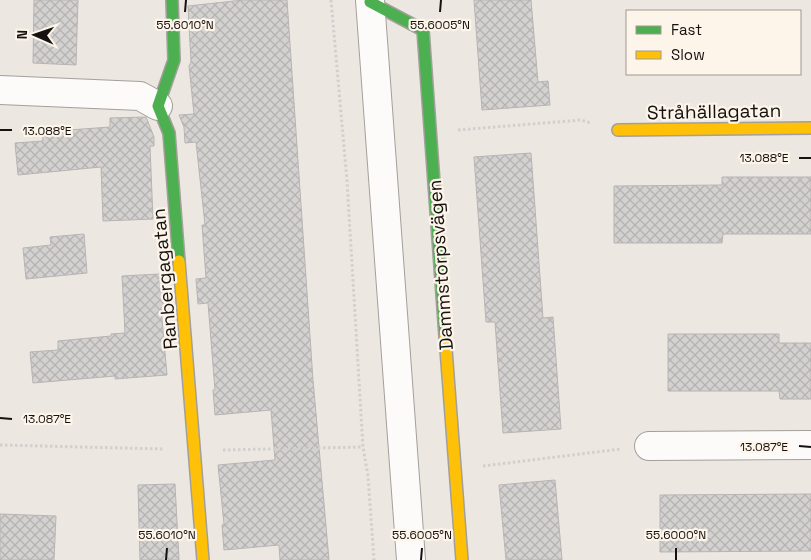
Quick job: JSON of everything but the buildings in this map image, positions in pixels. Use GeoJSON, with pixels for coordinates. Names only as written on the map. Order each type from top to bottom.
{"type":"FeatureCollection","features":[{"type":"Feature","properties":{"kind":"street"},"geometry":{"type":"LineString","coordinates":[[0,90],[140,96],[158,106],[174,60],[172,0]]}},
{"type":"Feature","properties":{"kind":"street","name":"Dammstorpsvägen"},"geometry":{"type":"LineString","coordinates":[[370,1],[423,30],[462,560]]}},
{"type":"Feature","properties":{"kind":"street","name":"Dammstorpsvägen"},"geometry":{"type":"LineString","coordinates":[[370,1],[411,560]]}},
{"type":"Feature","properties":{"kind":"street","name":"Ranbergagatan"},"geometry":{"type":"LineString","coordinates":[[158,106],[169,133],[202,560]]}},
{"type":"Feature","properties":{"kind":"street","name":"Stråhällagatan"},"geometry":{"type":"LineString","coordinates":[[618,130],[811,128]]}},
{"type":"Feature","properties":{"kind":"street"},"geometry":{"type":"LineString","coordinates":[[649,446],[811,445]]}},
{"type":"Feature","properties":{"kind":"path"},"geometry":{"type":"LineString","coordinates":[[331,0],[347,181],[363,447],[368,476],[374,560]]}},
{"type":"Feature","properties":{"kind":"path"},"geometry":{"type":"LineString","coordinates":[[430,132],[581,120],[618,130]]}},
{"type":"Feature","properties":{"kind":"path"},"geometry":{"type":"LineString","coordinates":[[455,469],[649,446]]}},
{"type":"Feature","properties":{"kind":"traffic: fast"},"geometry":{"type":"LineString","coordinates":[[172,0],[174,60],[158,106],[169,133],[179,261]]}},
{"type":"Feature","properties":{"kind":"traffic: fast"},"geometry":{"type":"LineString","coordinates":[[370,2],[423,30],[445,336]]}},
{"type":"Feature","properties":{"kind":"traffic: slow"},"geometry":{"type":"LineString","coordinates":[[618,130],[811,128]]}},
{"type":"Feature","properties":{"kind":"traffic: slow"},"geometry":{"type":"LineString","coordinates":[[179,261],[203,560]]}},
{"type":"Feature","properties":{"kind":"traffic: slow"},"geometry":{"type":"LineString","coordinates":[[445,336],[462,560]]}}]}
